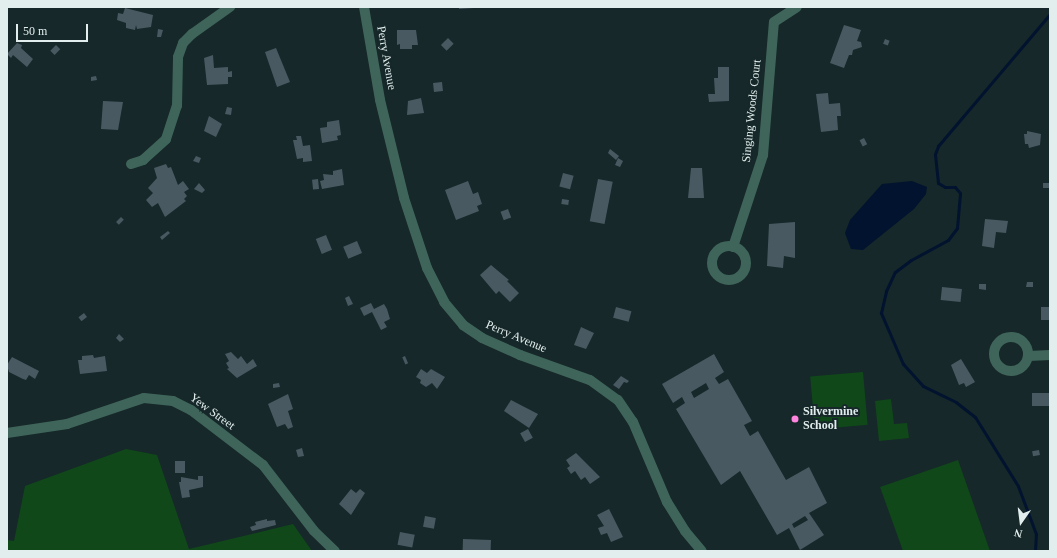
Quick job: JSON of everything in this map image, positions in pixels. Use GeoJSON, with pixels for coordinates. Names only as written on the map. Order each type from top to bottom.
{"type":"FeatureCollection","features":[{"type":"Feature","properties":{"kind":"street"},"geometry":{"type":"LineString","coordinates":[[131,164],[144,160],[166,140],[177,106],[178,57],[183,43],[192,34],[230,7]]}},
{"type":"Feature","properties":{"kind":"street","name":"Perry Avenue"},"geometry":{"type":"LineString","coordinates":[[364,7],[379,95],[404,198],[427,268],[444,302],[463,325],[488,341],[590,380],[612,394],[633,422],[667,502],[696,549]]}},
{"type":"Feature","properties":{"kind":"street","name":"Singing Woods Court"},"geometry":{"type":"LineString","coordinates":[[733,247],[763,155],[774,22],[797,7]]}},
{"type":"Feature","properties":{"kind":"street"},"geometry":{"type":"LineString","coordinates":[[1029,356],[1050,356]]}},
{"type":"Feature","properties":{"kind":"street","name":"Yew Street"},"geometry":{"type":"LineString","coordinates":[[7,433],[67,424],[144,398],[173,401],[186,407],[263,465],[314,531],[336,551]]}},
{"type":"Feature","properties":{"kind":"green space"},"geometry":{"type":"Polygon","coordinates":[[[863,372],[868,425],[815,429],[810,377],[863,372]]]}},
{"type":"Feature","properties":{"kind":"green space"},"geometry":{"type":"Polygon","coordinates":[[[891,399],[894,424],[907,423],[909,438],[879,441],[875,401],[891,399]]]}},
{"type":"Feature","properties":{"kind":"green space"},"geometry":{"type":"Polygon","coordinates":[[[126,449],[157,455],[189,549],[293,524],[312,551],[7,551],[7,540],[14,541],[25,486],[126,449]]]}},
{"type":"Feature","properties":{"kind":"green space"},"geometry":{"type":"Polygon","coordinates":[[[958,460],[990,551],[903,551],[880,487],[958,460]]]}},
{"type":"Feature","properties":{"kind":"water"},"geometry":{"type":"Polygon","coordinates":[[[912,181],[927,187],[926,194],[914,209],[863,250],[851,249],[845,233],[850,220],[882,184],[912,181]]]}},
{"type":"Feature","properties":{"kind":"building"},"geometry":{"type":"Polygon","coordinates":[[[459,7],[474,7],[474,8],[459,9],[459,7]]]}},
{"type":"Feature","properties":{"kind":"building"},"geometry":{"type":"Polygon","coordinates":[[[125,8],[153,15],[151,27],[137,29],[136,25],[135,30],[126,28],[126,23],[117,20],[118,13],[123,14],[125,8]]]}},
{"type":"Feature","properties":{"kind":"building"},"geometry":{"type":"Polygon","coordinates":[[[844,25],[861,30],[857,41],[861,42],[862,47],[853,50],[852,55],[849,55],[844,68],[830,63],[844,25]]]}},
{"type":"Feature","properties":{"kind":"building"},"geometry":{"type":"Polygon","coordinates":[[[158,29],[163,30],[161,37],[157,37],[158,29]]]}},
{"type":"Feature","properties":{"kind":"building"},"geometry":{"type":"Polygon","coordinates":[[[397,30],[416,30],[418,45],[412,45],[412,49],[400,49],[400,44],[397,45],[397,30]]]}},
{"type":"Feature","properties":{"kind":"building"},"geometry":{"type":"Polygon","coordinates":[[[448,38],[454,44],[447,51],[441,45],[448,38]]]}},
{"type":"Feature","properties":{"kind":"building"},"geometry":{"type":"Polygon","coordinates":[[[885,39],[890,41],[888,46],[883,44],[885,39]]]}},
{"type":"Feature","properties":{"kind":"building"},"geometry":{"type":"Polygon","coordinates":[[[17,43],[22,45],[21,48],[33,59],[27,67],[13,55],[11,58],[7,54],[17,43]]]}},
{"type":"Feature","properties":{"kind":"building"},"geometry":{"type":"Polygon","coordinates":[[[56,45],[60,49],[55,55],[50,51],[56,45]]]}},
{"type":"Feature","properties":{"kind":"building"},"geometry":{"type":"Polygon","coordinates":[[[276,48],[290,82],[277,87],[265,52],[276,48]]]}},
{"type":"Feature","properties":{"kind":"building"},"geometry":{"type":"Polygon","coordinates":[[[213,55],[214,68],[228,67],[228,72],[232,71],[232,77],[228,77],[228,84],[207,85],[204,58],[213,55]]]}},
{"type":"Feature","properties":{"kind":"building"},"geometry":{"type":"Polygon","coordinates":[[[718,67],[729,67],[729,101],[709,102],[708,94],[715,94],[714,78],[718,78],[718,67]]]}},
{"type":"Feature","properties":{"kind":"building"},"geometry":{"type":"Polygon","coordinates":[[[96,76],[97,80],[91,81],[91,77],[96,76]]]}},
{"type":"Feature","properties":{"kind":"building"},"geometry":{"type":"Polygon","coordinates":[[[442,82],[443,91],[434,92],[433,83],[442,82]]]}},
{"type":"Feature","properties":{"kind":"building"},"geometry":{"type":"Polygon","coordinates":[[[828,93],[829,104],[840,103],[841,116],[837,116],[838,130],[821,132],[816,94],[828,93]]]}},
{"type":"Feature","properties":{"kind":"building"},"geometry":{"type":"Polygon","coordinates":[[[421,98],[424,113],[407,115],[408,101],[421,98]]]}},
{"type":"Feature","properties":{"kind":"building"},"geometry":{"type":"Polygon","coordinates":[[[103,101],[123,102],[118,130],[101,129],[103,101]]]}},
{"type":"Feature","properties":{"kind":"building"},"geometry":{"type":"Polygon","coordinates":[[[227,107],[232,108],[231,115],[225,114],[227,107]]]}},
{"type":"Feature","properties":{"kind":"building"},"geometry":{"type":"Polygon","coordinates":[[[209,116],[222,124],[216,137],[204,131],[209,116]]]}},
{"type":"Feature","properties":{"kind":"building"},"geometry":{"type":"Polygon","coordinates":[[[339,120],[341,135],[337,136],[338,140],[322,143],[320,128],[327,127],[327,122],[339,120]]]}},
{"type":"Feature","properties":{"kind":"building"},"geometry":{"type":"Polygon","coordinates":[[[1027,131],[1041,134],[1040,145],[1029,148],[1028,144],[1025,144],[1024,134],[1027,134],[1027,131]]]}},
{"type":"Feature","properties":{"kind":"building"},"geometry":{"type":"Polygon","coordinates":[[[296,136],[301,136],[303,146],[310,145],[312,161],[303,162],[303,158],[297,159],[293,140],[297,140],[296,136]]]}},
{"type":"Feature","properties":{"kind":"building"},"geometry":{"type":"Polygon","coordinates":[[[864,138],[867,144],[863,147],[860,140],[864,138]]]}},
{"type":"Feature","properties":{"kind":"building"},"geometry":{"type":"Polygon","coordinates":[[[610,149],[619,156],[616,160],[608,153],[610,149]]]}},
{"type":"Feature","properties":{"kind":"building"},"geometry":{"type":"Polygon","coordinates":[[[196,156],[201,158],[199,163],[193,161],[196,156]]]}},
{"type":"Feature","properties":{"kind":"building"},"geometry":{"type":"Polygon","coordinates":[[[618,158],[623,161],[620,167],[615,165],[618,158]]]}},
{"type":"Feature","properties":{"kind":"building"},"geometry":{"type":"Polygon","coordinates":[[[166,164],[168,168],[171,167],[178,185],[183,181],[189,189],[184,192],[187,196],[184,199],[186,201],[165,217],[158,203],[152,207],[146,200],[153,193],[148,188],[157,178],[154,168],[166,164]]]}},
{"type":"Feature","properties":{"kind":"building"},"geometry":{"type":"Polygon","coordinates":[[[691,168],[702,168],[704,198],[688,198],[691,168]]]}},
{"type":"Feature","properties":{"kind":"building"},"geometry":{"type":"Polygon","coordinates":[[[342,169],[344,185],[322,189],[320,181],[324,180],[323,174],[333,175],[333,171],[342,169]]]}},
{"type":"Feature","properties":{"kind":"building"},"geometry":{"type":"Polygon","coordinates":[[[563,173],[574,176],[570,189],[559,187],[563,173]]]}},
{"type":"Feature","properties":{"kind":"building"},"geometry":{"type":"Polygon","coordinates":[[[318,179],[319,189],[313,190],[312,180],[318,179]]]}},
{"type":"Feature","properties":{"kind":"building"},"geometry":{"type":"Polygon","coordinates":[[[598,179],[613,182],[605,224],[590,221],[598,179]]]}},
{"type":"Feature","properties":{"kind":"building"},"geometry":{"type":"Polygon","coordinates":[[[468,181],[473,194],[478,192],[482,204],[477,206],[479,211],[456,220],[445,190],[468,181]]]}},
{"type":"Feature","properties":{"kind":"building"},"geometry":{"type":"Polygon","coordinates":[[[199,183],[205,190],[202,193],[194,189],[199,183]]]}},
{"type":"Feature","properties":{"kind":"building"},"geometry":{"type":"Polygon","coordinates":[[[1043,183],[1050,183],[1050,188],[1043,188],[1043,183]]]}},
{"type":"Feature","properties":{"kind":"building"},"geometry":{"type":"Polygon","coordinates":[[[562,199],[569,200],[568,205],[561,204],[562,199]]]}},
{"type":"Feature","properties":{"kind":"building"},"geometry":{"type":"Polygon","coordinates":[[[508,209],[511,217],[504,220],[501,212],[508,209]]]}},
{"type":"Feature","properties":{"kind":"building"},"geometry":{"type":"Polygon","coordinates":[[[121,217],[124,220],[119,225],[116,222],[121,217]]]}},
{"type":"Feature","properties":{"kind":"building"},"geometry":{"type":"Polygon","coordinates":[[[985,219],[1008,221],[1006,233],[996,232],[994,248],[982,246],[985,219]]]}},
{"type":"Feature","properties":{"kind":"building"},"geometry":{"type":"Polygon","coordinates":[[[795,222],[795,258],[784,256],[783,268],[767,266],[769,224],[795,222]]]}},
{"type":"Feature","properties":{"kind":"building"},"geometry":{"type":"Polygon","coordinates":[[[168,231],[170,233],[162,240],[160,237],[168,231]]]}},
{"type":"Feature","properties":{"kind":"building"},"geometry":{"type":"Polygon","coordinates":[[[326,235],[332,250],[322,254],[316,239],[326,235]]]}},
{"type":"Feature","properties":{"kind":"building"},"geometry":{"type":"Polygon","coordinates":[[[357,241],[362,253],[348,259],[343,247],[357,241]]]}},
{"type":"Feature","properties":{"kind":"building"},"geometry":{"type":"Polygon","coordinates":[[[491,265],[509,280],[507,281],[519,293],[510,302],[499,291],[496,294],[480,275],[491,265]]]}},
{"type":"Feature","properties":{"kind":"building"},"geometry":{"type":"Polygon","coordinates":[[[1027,282],[1033,282],[1033,287],[1026,287],[1027,282]]]}},
{"type":"Feature","properties":{"kind":"building"},"geometry":{"type":"Polygon","coordinates":[[[979,284],[986,284],[986,290],[979,289],[979,284]]]}},
{"type":"Feature","properties":{"kind":"building"},"geometry":{"type":"Polygon","coordinates":[[[942,287],[962,289],[961,302],[941,300],[942,287]]]}},
{"type":"Feature","properties":{"kind":"building"},"geometry":{"type":"Polygon","coordinates":[[[349,296],[353,304],[348,306],[345,298],[349,296]]]}},
{"type":"Feature","properties":{"kind":"building"},"geometry":{"type":"Polygon","coordinates":[[[371,303],[374,309],[384,304],[390,319],[384,322],[387,327],[381,330],[372,312],[364,316],[360,308],[371,303]]]}},
{"type":"Feature","properties":{"kind":"building"},"geometry":{"type":"Polygon","coordinates":[[[616,307],[631,311],[629,322],[613,318],[616,307]]]}},
{"type":"Feature","properties":{"kind":"building"},"geometry":{"type":"Polygon","coordinates":[[[1041,307],[1050,307],[1050,320],[1041,320],[1041,307]]]}},
{"type":"Feature","properties":{"kind":"building"},"geometry":{"type":"Polygon","coordinates":[[[84,313],[87,317],[81,321],[78,317],[84,313]]]}},
{"type":"Feature","properties":{"kind":"building"},"geometry":{"type":"Polygon","coordinates":[[[581,327],[594,333],[586,349],[574,345],[581,327]]]}},
{"type":"Feature","properties":{"kind":"building"},"geometry":{"type":"Polygon","coordinates":[[[119,334],[124,339],[120,342],[116,338],[119,334]]]}},
{"type":"Feature","properties":{"kind":"building"},"geometry":{"type":"Polygon","coordinates":[[[231,352],[238,359],[241,356],[247,364],[253,359],[257,366],[237,378],[227,369],[229,368],[226,363],[229,361],[225,354],[231,352]]]}},
{"type":"Feature","properties":{"kind":"building"},"geometry":{"type":"Polygon","coordinates":[[[714,354],[724,372],[715,378],[719,384],[728,379],[752,421],[744,425],[750,436],[758,431],[786,480],[809,467],[827,503],[809,513],[824,535],[800,550],[789,528],[777,535],[740,471],[721,485],[676,409],[685,403],[682,397],[673,403],[662,384],[714,354]],[[706,383],[691,392],[694,398],[709,389],[706,383]],[[805,516],[792,524],[794,528],[808,520],[805,516]]]}},
{"type":"Feature","properties":{"kind":"building"},"geometry":{"type":"Polygon","coordinates":[[[93,355],[94,358],[105,356],[107,371],[80,374],[78,360],[82,360],[82,356],[93,355]]]}},
{"type":"Feature","properties":{"kind":"building"},"geometry":{"type":"Polygon","coordinates":[[[405,356],[408,363],[405,365],[402,357],[405,356]]]}},
{"type":"Feature","properties":{"kind":"building"},"geometry":{"type":"Polygon","coordinates":[[[12,357],[39,371],[35,379],[29,375],[26,380],[9,372],[7,365],[12,357]]]}},
{"type":"Feature","properties":{"kind":"building"},"geometry":{"type":"Polygon","coordinates":[[[961,359],[975,382],[966,387],[964,383],[959,385],[951,365],[961,359]]]}},
{"type":"Feature","properties":{"kind":"building"},"geometry":{"type":"Polygon","coordinates":[[[421,369],[427,373],[431,369],[445,377],[437,389],[432,383],[426,387],[420,383],[421,380],[416,377],[421,369]]]}},
{"type":"Feature","properties":{"kind":"building"},"geometry":{"type":"Polygon","coordinates":[[[621,376],[629,381],[627,383],[624,382],[619,389],[613,385],[621,376]]]}},
{"type":"Feature","properties":{"kind":"building"},"geometry":{"type":"Polygon","coordinates":[[[279,383],[280,387],[273,388],[273,384],[279,383]]]}},
{"type":"Feature","properties":{"kind":"building"},"geometry":{"type":"Polygon","coordinates":[[[1032,393],[1050,393],[1050,406],[1032,406],[1032,393]]]}},
{"type":"Feature","properties":{"kind":"building"},"geometry":{"type":"Polygon","coordinates":[[[288,394],[293,409],[288,411],[293,427],[288,429],[285,424],[277,427],[268,404],[288,394]]]}},
{"type":"Feature","properties":{"kind":"building"},"geometry":{"type":"Polygon","coordinates":[[[511,400],[538,414],[529,428],[504,411],[511,400]]]}},
{"type":"Feature","properties":{"kind":"building"},"geometry":{"type":"Polygon","coordinates":[[[528,429],[533,438],[525,442],[520,433],[528,429]]]}},
{"type":"Feature","properties":{"kind":"building"},"geometry":{"type":"Polygon","coordinates":[[[302,448],[304,456],[298,457],[296,450],[302,448]]]}},
{"type":"Feature","properties":{"kind":"building"},"geometry":{"type":"Polygon","coordinates":[[[1039,450],[1040,455],[1033,456],[1032,451],[1039,450]]]}},
{"type":"Feature","properties":{"kind":"building"},"geometry":{"type":"Polygon","coordinates":[[[576,453],[600,477],[590,484],[585,477],[581,480],[575,471],[571,474],[567,468],[570,466],[566,460],[576,453]]]}},
{"type":"Feature","properties":{"kind":"building"},"geometry":{"type":"Polygon","coordinates":[[[175,461],[185,461],[185,473],[175,473],[175,461]]]}},
{"type":"Feature","properties":{"kind":"building"},"geometry":{"type":"Polygon","coordinates":[[[198,476],[203,476],[203,487],[189,490],[190,497],[182,498],[179,482],[181,482],[181,477],[198,480],[198,476]]]}},
{"type":"Feature","properties":{"kind":"building"},"geometry":{"type":"Polygon","coordinates":[[[351,489],[356,493],[360,489],[365,493],[351,515],[339,504],[351,489]]]}},
{"type":"Feature","properties":{"kind":"building"},"geometry":{"type":"Polygon","coordinates":[[[609,509],[623,537],[611,542],[607,533],[601,535],[598,528],[604,526],[597,515],[609,509]]]}},
{"type":"Feature","properties":{"kind":"building"},"geometry":{"type":"Polygon","coordinates":[[[425,516],[436,518],[434,529],[423,527],[425,516]]]}},
{"type":"Feature","properties":{"kind":"building"},"geometry":{"type":"Polygon","coordinates":[[[267,519],[267,521],[275,520],[276,525],[252,531],[250,527],[256,525],[255,522],[267,519]]]}},
{"type":"Feature","properties":{"kind":"building"},"geometry":{"type":"Polygon","coordinates":[[[400,532],[415,535],[412,548],[398,545],[400,532]]]}},
{"type":"Feature","properties":{"kind":"building"},"geometry":{"type":"Polygon","coordinates":[[[463,539],[491,540],[491,551],[463,551],[463,539]]]}},
{"type":"Feature","properties":{"kind":"waterway"},"geometry":{"type":"LineString","coordinates":[[1035,551],[1036,534],[1018,486],[975,417],[956,402],[923,386],[903,364],[881,313],[886,291],[895,272],[911,260],[948,240],[957,228],[960,193],[955,187],[945,187],[938,183],[935,154],[938,146],[1050,14]]}},
{"type":"Feature","properties":{"kind":"place","name":"Silvermine School"},"geometry":{"type":"Point","coordinates":[795,419]}}]}
